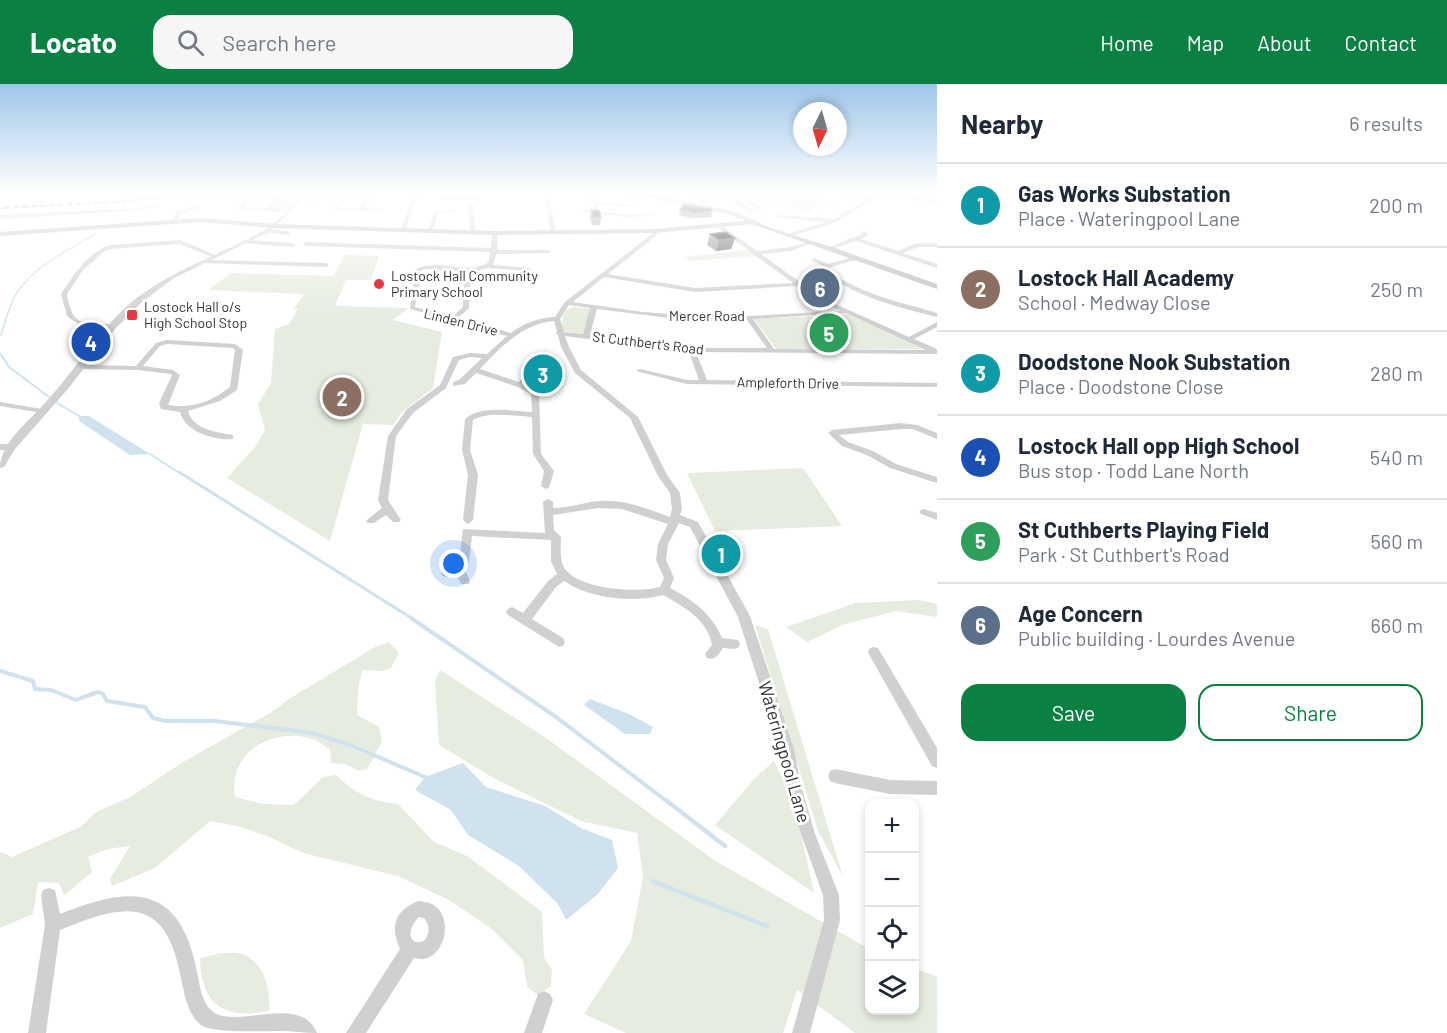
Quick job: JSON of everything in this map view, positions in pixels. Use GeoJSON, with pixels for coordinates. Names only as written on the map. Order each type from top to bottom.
{"type":"FeatureCollection","features":[{"type":"Feature","properties":{"kind":"main road"},"geometry":{"type":"LineString","coordinates":[[788,236],[830,248],[937,288]]}},
{"type":"Feature","properties":{"kind":"street"},"geometry":{"type":"LineString","coordinates":[[0,465],[5,447],[42,411],[113,326],[145,296],[172,278],[258,235]]}},
{"type":"Feature","properties":{"kind":"street"},"geometry":{"type":"LineString","coordinates":[[393,247],[399,235]]}},
{"type":"Feature","properties":{"kind":"street"},"geometry":{"type":"LineString","coordinates":[[489,266],[492,263],[495,235]]}},
{"type":"Feature","properties":{"kind":"street"},"geometry":{"type":"LineString","coordinates":[[460,570],[464,562],[467,532],[556,537],[558,566],[563,575],[592,588],[615,593],[653,595],[664,590],[669,578],[661,560],[663,544],[675,520],[677,508],[675,493],[663,476],[634,417],[604,390],[578,372],[559,333],[557,319],[567,303],[654,235]]}},
{"type":"Feature","properties":{"kind":"street"},"geometry":{"type":"LineString","coordinates":[[731,235],[820,299],[936,352]]}},
{"type":"Feature","properties":{"kind":"street"},"geometry":{"type":"LineString","coordinates":[[830,248],[865,235]]}},
{"type":"Feature","properties":{"kind":"street"},"geometry":{"type":"LineString","coordinates":[[856,239],[937,266]]}},
{"type":"Feature","properties":{"kind":"street"},"geometry":{"type":"LineString","coordinates":[[113,326],[85,325],[74,320],[70,316],[70,307],[64,297],[81,269],[104,249],[180,242],[215,256]]}},
{"type":"Feature","properties":{"kind":"street"},"geometry":{"type":"LineString","coordinates":[[244,242],[293,245]]}},
{"type":"Feature","properties":{"kind":"street"},"geometry":{"type":"LineString","coordinates":[[756,253],[791,249],[810,242]]}},
{"type":"Feature","properties":{"kind":"street"},"geometry":{"type":"LineString","coordinates":[[306,244],[548,251]]}},
{"type":"Feature","properties":{"kind":"street"},"geometry":{"type":"LineString","coordinates":[[898,253],[917,245],[937,245]]}},
{"type":"Feature","properties":{"kind":"street"},"geometry":{"type":"LineString","coordinates":[[814,260],[828,266],[857,258]]}},
{"type":"Feature","properties":{"kind":"street"},"geometry":{"type":"LineString","coordinates":[[204,262],[326,265]]}},
{"type":"Feature","properties":{"kind":"street","name":"Linden Drive"},"geometry":{"type":"LineString","coordinates":[[512,335],[412,308],[419,269],[468,269],[489,266],[529,270]]}},
{"type":"Feature","properties":{"kind":"street"},"geometry":{"type":"LineString","coordinates":[[828,266],[828,273],[849,286],[937,315]]}},
{"type":"Feature","properties":{"kind":"street"},"geometry":{"type":"LineString","coordinates":[[454,319],[466,308],[468,269]]}},
{"type":"Feature","properties":{"kind":"street"},"geometry":{"type":"LineString","coordinates":[[601,276],[695,290],[801,284]]}},
{"type":"Feature","properties":{"kind":"street","name":"Mercer Road"},"geometry":{"type":"LineString","coordinates":[[567,303],[656,315],[748,317],[847,311]]}},
{"type":"Feature","properties":{"kind":"street"},"geometry":{"type":"LineString","coordinates":[[586,336],[594,307]]}},
{"type":"Feature","properties":{"kind":"street"},"geometry":{"type":"LineString","coordinates":[[748,317],[772,351]]}},
{"type":"Feature","properties":{"kind":"street"},"geometry":{"type":"LineString","coordinates":[[456,384],[462,382],[475,370],[498,344],[542,319],[557,319]]}},
{"type":"Feature","properties":{"kind":"street"},"geometry":{"type":"LineString","coordinates":[[910,339],[937,324]]}},
{"type":"Feature","properties":{"kind":"street","name":"St Cuthbert's Road"},"geometry":{"type":"LineString","coordinates":[[559,333],[692,350],[936,352]]}},
{"type":"Feature","properties":{"kind":"street"},"geometry":{"type":"LineString","coordinates":[[80,367],[138,368],[176,375],[163,404],[169,409],[184,410],[209,404],[234,388],[239,350],[235,346],[167,342],[158,344],[138,368]]}},
{"type":"Feature","properties":{"kind":"street"},"geometry":{"type":"LineString","coordinates":[[692,350],[704,382]]}},
{"type":"Feature","properties":{"kind":"street"},"geometry":{"type":"LineString","coordinates":[[396,520],[387,509],[383,490],[392,436],[410,411],[443,386],[456,359],[470,355],[488,356]]}},
{"type":"Feature","properties":{"kind":"street"},"geometry":{"type":"LineString","coordinates":[[521,385],[539,364]]}},
{"type":"Feature","properties":{"kind":"street"},"geometry":{"type":"LineString","coordinates":[[475,370],[521,385],[534,393],[537,454],[549,471],[546,486]]}},
{"type":"Feature","properties":{"kind":"street","name":"Ampleforth Drive"},"geometry":{"type":"LineString","coordinates":[[640,371],[687,382],[937,385]]}},
{"type":"Feature","properties":{"kind":"street"},"geometry":{"type":"LineString","coordinates":[[0,404],[42,411]]}},
{"type":"Feature","properties":{"kind":"street"},"geometry":{"type":"LineString","coordinates":[[184,410],[186,418],[194,426],[215,436],[230,437]]}},
{"type":"Feature","properties":{"kind":"street"},"geometry":{"type":"LineString","coordinates":[[468,520],[473,475],[466,450],[469,419],[482,414],[535,415]]}},
{"type":"Feature","properties":{"kind":"street"},"geometry":{"type":"LineString","coordinates":[[937,436],[914,427],[901,426],[832,433],[845,444],[870,453],[893,466],[937,480]]}},
{"type":"Feature","properties":{"kind":"street","name":"Wateringpool Lane"},"geometry":{"type":"LineString","coordinates":[[556,537],[549,531],[548,507],[559,512],[582,507],[612,505],[694,525],[744,616],[787,749],[794,785],[808,834],[831,895],[832,920],[801,1033]]}},
{"type":"Feature","properties":{"kind":"street"},"geometry":{"type":"LineString","coordinates":[[371,521],[387,509]]}},
{"type":"Feature","properties":{"kind":"street"},"geometry":{"type":"LineString","coordinates":[[924,512],[937,518]]}},
{"type":"Feature","properties":{"kind":"street"},"geometry":{"type":"LineString","coordinates":[[446,573],[460,570]]}},
{"type":"Feature","properties":{"kind":"street"},"geometry":{"type":"LineString","coordinates":[[460,570],[465,581]]}},
{"type":"Feature","properties":{"kind":"street"},"geometry":{"type":"LineString","coordinates":[[525,620],[552,584],[563,575]]}},
{"type":"Feature","properties":{"kind":"street"},"geometry":{"type":"LineString","coordinates":[[664,590],[705,620],[718,642],[718,646],[711,654]]}},
{"type":"Feature","properties":{"kind":"street"},"geometry":{"type":"LineString","coordinates":[[512,612],[559,642]]}},
{"type":"Feature","properties":{"kind":"street"},"geometry":{"type":"LineString","coordinates":[[718,642],[734,644]]}},
{"type":"Feature","properties":{"kind":"street"},"geometry":{"type":"LineString","coordinates":[[874,652],[937,761]]}},
{"type":"Feature","properties":{"kind":"street"},"geometry":{"type":"LineString","coordinates":[[834,776],[890,787],[937,788]]}},
{"type":"Feature","properties":{"kind":"street"},"geometry":{"type":"LineString","coordinates":[[37,1033],[53,925],[49,896]]}},
{"type":"Feature","properties":{"kind":"street"},"geometry":{"type":"LineString","coordinates":[[53,925],[108,904],[147,904],[160,912],[177,933],[182,943],[197,1006],[212,1022],[234,1027],[295,1024],[308,1033]]}},
{"type":"Feature","properties":{"kind":"street"},"geometry":{"type":"LineString","coordinates":[[355,1033],[410,949]]}},
{"type":"Feature","properties":{"kind":"street"},"geometry":{"type":"LineString","coordinates":[[533,1033],[544,1000]]}},
{"type":"Feature","properties":{"kind":"shaded area"},"geometry":{"type":"Polygon","coordinates":[[[749,250],[758,256],[690,261],[683,257],[749,250]]]}},
{"type":"Feature","properties":{"kind":"shaded area"},"geometry":{"type":"Polygon","coordinates":[[[345,255],[379,256],[371,280],[346,280],[335,306],[409,308],[393,320],[442,332],[433,388],[402,412],[393,425],[363,424],[330,541],[227,478],[256,446],[265,430],[258,404],[271,383],[275,329],[289,324],[298,309],[294,309],[304,294],[208,290],[231,273],[333,276],[345,255]]]}},
{"type":"Feature","properties":{"kind":"shaded area"},"geometry":{"type":"Polygon","coordinates":[[[575,307],[591,309],[583,334],[562,331],[562,319],[565,312],[575,307]]]}},
{"type":"Feature","properties":{"kind":"shaded area"},"geometry":{"type":"Polygon","coordinates":[[[854,314],[923,349],[776,349],[754,319],[854,314]]]}},
{"type":"Feature","properties":{"kind":"shaded area"},"geometry":{"type":"Polygon","coordinates":[[[803,468],[842,526],[715,531],[687,473],[803,468]]]}},
{"type":"Feature","properties":{"kind":"shaded area"},"geometry":{"type":"Polygon","coordinates":[[[919,600],[937,604],[937,617],[896,611],[842,625],[807,642],[786,627],[856,603],[919,600]]]}},
{"type":"Feature","properties":{"kind":"shaded area"},"geometry":{"type":"Polygon","coordinates":[[[755,625],[768,629],[843,877],[818,831],[755,625]]]}},
{"type":"Feature","properties":{"kind":"shaded area"},"geometry":{"type":"Polygon","coordinates":[[[389,642],[399,653],[391,668],[383,671],[362,670],[358,690],[357,715],[379,727],[382,742],[367,769],[359,771],[345,764],[331,763],[330,749],[312,739],[294,736],[280,737],[266,741],[245,757],[238,768],[235,797],[263,804],[294,805],[323,777],[336,775],[349,787],[364,796],[398,804],[434,842],[467,856],[542,912],[544,957],[552,970],[551,986],[538,995],[527,987],[523,960],[492,929],[449,900],[398,876],[303,853],[270,837],[237,826],[210,821],[155,868],[112,886],[110,879],[130,846],[107,849],[88,857],[92,872],[64,895],[59,883],[38,882],[33,914],[0,928],[0,852],[12,857],[80,827],[98,811],[132,796],[183,762],[272,712],[289,699],[375,647],[389,642]]]}},
{"type":"Feature","properties":{"kind":"shaded area"},"geometry":{"type":"Polygon","coordinates":[[[440,670],[546,738],[714,860],[865,947],[865,1015],[919,1015],[919,970],[937,977],[937,1033],[855,1033],[797,990],[783,1033],[626,1033],[584,1014],[631,941],[643,877],[637,833],[581,821],[495,779],[439,745],[435,681],[440,670]]]}},
{"type":"Feature","properties":{"kind":"shaded area"},"geometry":{"type":"Polygon","coordinates":[[[774,761],[794,803],[814,893],[715,825],[755,778],[774,761]]]}},
{"type":"Feature","properties":{"kind":"shaded area"},"geometry":{"type":"Polygon","coordinates":[[[222,953],[242,954],[256,963],[267,986],[269,1011],[239,1013],[228,1011],[218,1006],[210,998],[201,974],[200,958],[222,953]]]}},
{"type":"Feature","properties":{"kind":"water"},"geometry":{"type":"Polygon","coordinates":[[[79,416],[89,416],[150,454],[130,455],[79,421],[79,416]]]}},
{"type":"Feature","properties":{"kind":"water"},"geometry":{"type":"Polygon","coordinates":[[[590,699],[629,714],[653,727],[650,734],[625,734],[584,705],[590,699]]]}},
{"type":"Feature","properties":{"kind":"water"},"geometry":{"type":"Polygon","coordinates":[[[463,763],[486,787],[545,806],[581,828],[612,840],[618,868],[598,894],[566,920],[558,904],[519,866],[468,835],[451,810],[415,790],[425,777],[463,763]]]}},
{"type":"Feature","properties":{"kind":"building"},"geometry":{"type":"Polygon","coordinates":[[[712,235],[731,235],[735,238],[719,240],[712,235]]]}},
{"type":"Feature","properties":{"kind":"waterway"},"geometry":{"type":"LineString","coordinates":[[1,335],[12,301],[25,282],[53,259],[94,235]]}},
{"type":"Feature","properties":{"kind":"waterway"},"geometry":{"type":"LineString","coordinates":[[0,353],[3,358]]}},
{"type":"Feature","properties":{"kind":"waterway"},"geometry":{"type":"LineString","coordinates":[[2,356],[9,367],[49,397]]}},
{"type":"Feature","properties":{"kind":"waterway"},"geometry":{"type":"LineString","coordinates":[[57,403],[79,416]]}},
{"type":"Feature","properties":{"kind":"waterway"},"geometry":{"type":"LineString","coordinates":[[150,454],[181,474]]}},
{"type":"Feature","properties":{"kind":"waterway"},"geometry":{"type":"LineString","coordinates":[[179,472],[413,619]]}},
{"type":"Feature","properties":{"kind":"waterway"},"geometry":{"type":"LineString","coordinates":[[411,618],[556,717],[669,803]]}},
{"type":"Feature","properties":{"kind":"waterway"},"geometry":{"type":"LineString","coordinates":[[0,671],[33,681],[35,689],[51,690],[76,700],[98,692],[103,694],[107,701],[145,707],[153,718],[166,721],[215,721],[312,733],[350,745],[425,777]]}},
{"type":"Feature","properties":{"kind":"waterway"},"geometry":{"type":"LineString","coordinates":[[667,801],[725,846]]}},
{"type":"Feature","properties":{"kind":"waterway"},"geometry":{"type":"LineString","coordinates":[[652,881],[767,926]]}},
{"type":"Feature","properties":{"kind":"place","name":"Lostock Hall Community Primary School"},"geometry":{"type":"Point","coordinates":[379,284]}},
{"type":"Feature","properties":{"kind":"place","name":"Age Concern"},"geometry":{"type":"Point","coordinates":[820,288]}},
{"type":"Feature","properties":{"kind":"place","name":"Lostock Hall o/s High School Stop"},"geometry":{"type":"Point","coordinates":[132,315]}},
{"type":"Feature","properties":{"kind":"place","name":"St Cuthberts Playing Field"},"geometry":{"type":"Point","coordinates":[829,333]}},
{"type":"Feature","properties":{"kind":"place","name":"Lostock Hall opp High School"},"geometry":{"type":"Point","coordinates":[91,342]}},
{"type":"Feature","properties":{"kind":"place","name":"Doodstone Nook Substation"},"geometry":{"type":"Point","coordinates":[543,374]}},
{"type":"Feature","properties":{"kind":"place","name":"Lostock Hall Academy"},"geometry":{"type":"Point","coordinates":[342,397]}},
{"type":"Feature","properties":{"kind":"place","name":"Gas Works Substation"},"geometry":{"type":"Point","coordinates":[721,554]}}]}
